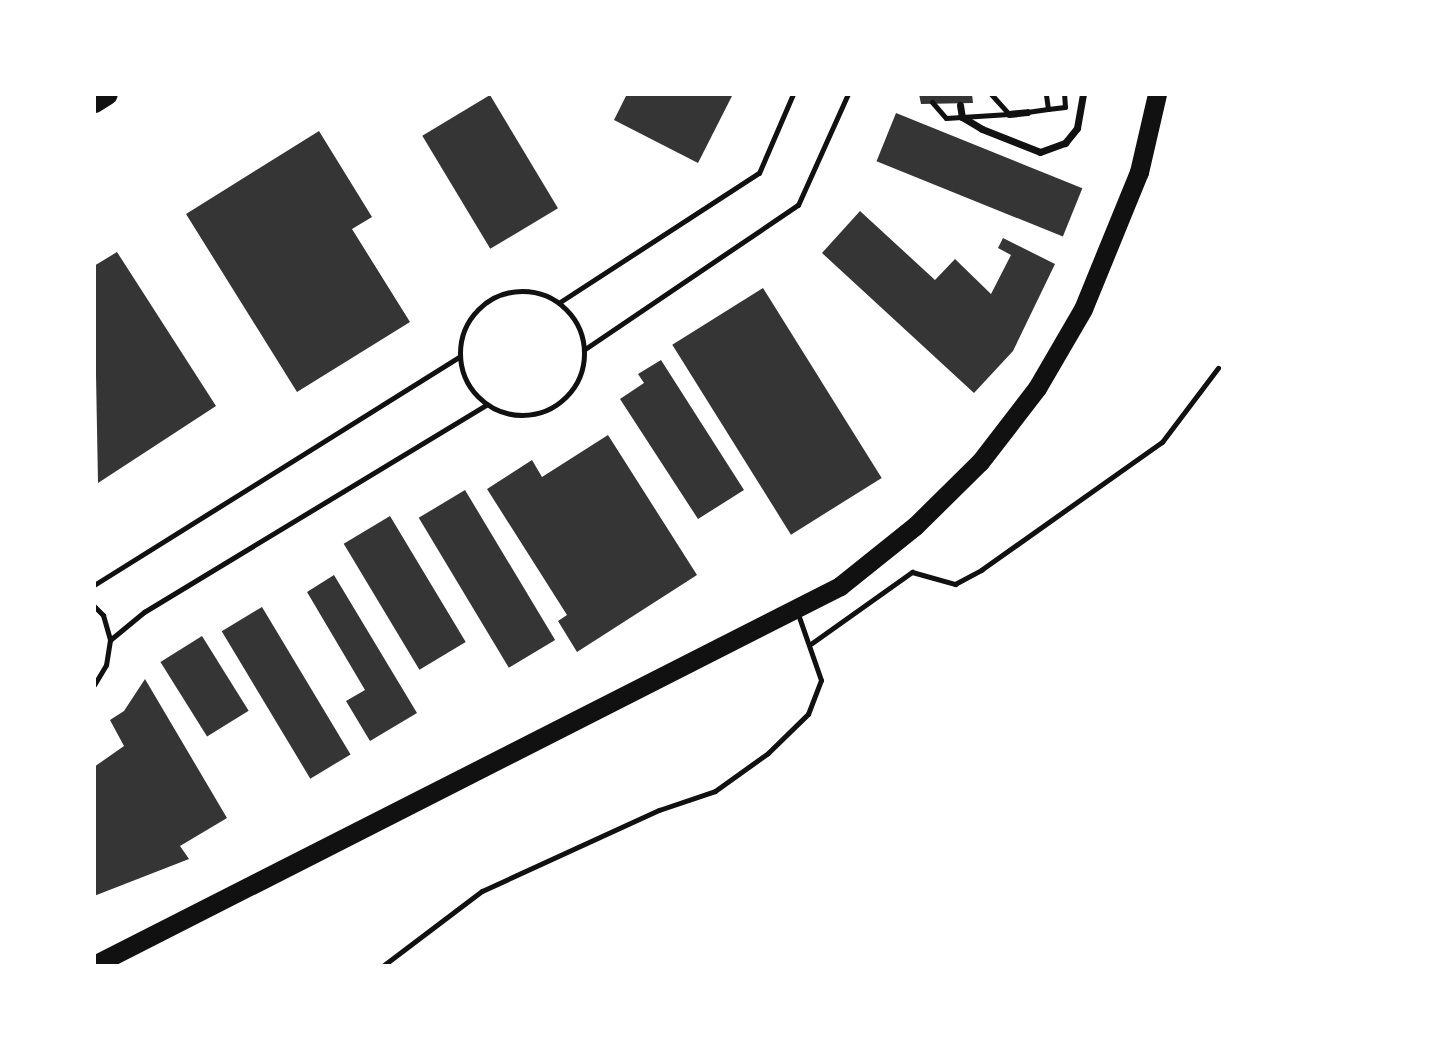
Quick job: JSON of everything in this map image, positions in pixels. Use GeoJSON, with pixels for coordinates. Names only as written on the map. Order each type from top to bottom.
{"type":"FeatureCollection","features":[{"type":"Feature","properties":{"kind":"highway"},"geometry":{"type":"LineString","coordinates":[[94,102],[107,94]]}},
{"type":"Feature","properties":{"kind":"highway"},"geometry":{"type":"LineString","coordinates":[[94,965],[840,586],[915,526],[980,462],[1037,388],[1083,309],[1134,185],[1157,94]]}},
{"type":"Feature","properties":{"kind":"street"},"geometry":{"type":"LineString","coordinates":[[960,105],[962,117],[1040,152],[1065,143],[1077,128],[1083,94]]}},
{"type":"Feature","properties":{"kind":"street"},"geometry":{"type":"LineString","coordinates":[[1009,114],[1027,112]]}},
{"type":"Feature","properties":{"kind":"lane"},"geometry":{"type":"LineString","coordinates":[[560,302],[759,173],[793,94]]}},
{"type":"Feature","properties":{"kind":"lane"},"geometry":{"type":"LineString","coordinates":[[584,349],[798,205],[848,94]]}},
{"type":"Feature","properties":{"kind":"lane"},"geometry":{"type":"LineString","coordinates":[[991,94],[1009,114]]}},
{"type":"Feature","properties":{"kind":"lane"},"geometry":{"type":"LineString","coordinates":[[1046,94],[1048,109]]}},
{"type":"Feature","properties":{"kind":"lane"},"geometry":{"type":"LineString","coordinates":[[1027,112],[1065,107],[1063,94]]}},
{"type":"Feature","properties":{"kind":"lane"},"geometry":{"type":"LineString","coordinates":[[932,102],[946,118],[1009,114]]}},
{"type":"Feature","properties":{"kind":"lane"},"geometry":{"type":"LineString","coordinates":[[517,289],[542,293],[560,302],[578,323],[584,349],[581,373],[555,406],[525,416],[486,405],[465,381],[459,357],[462,332],[474,312],[494,296],[517,289]]}},
{"type":"Feature","properties":{"kind":"lane"},"geometry":{"type":"LineString","coordinates":[[94,585],[459,357]]}},
{"type":"Feature","properties":{"kind":"lane"},"geometry":{"type":"LineString","coordinates":[[811,643],[912,572],[955,584],[981,570],[1162,442],[1219,368]]}},
{"type":"Feature","properties":{"kind":"lane"},"geometry":{"type":"LineString","coordinates":[[110,640],[144,612],[486,405]]}},
{"type":"Feature","properties":{"kind":"lane"},"geometry":{"type":"LineString","coordinates":[[94,606],[103,615],[110,640],[106,665],[94,685]]}},
{"type":"Feature","properties":{"kind":"lane"},"geometry":{"type":"LineString","coordinates":[[384,965],[482,891],[659,810],[715,791],[768,753],[808,714],[821,680],[811,643],[796,608]]}},
{"type":"Feature","properties":{"kind":"building"},"geometry":{"type":"Polygon","coordinates":[[[627,94],[733,94],[698,163],[614,120],[627,94]]]}},
{"type":"Feature","properties":{"kind":"building"},"geometry":{"type":"Polygon","coordinates":[[[919,94],[972,94],[973,103],[921,104],[919,94]]]}},
{"type":"Feature","properties":{"kind":"building"},"geometry":{"type":"Polygon","coordinates":[[[490,95],[558,208],[490,249],[422,136],[490,95]]]}},
{"type":"Feature","properties":{"kind":"building"},"geometry":{"type":"Polygon","coordinates":[[[896,113],[1082,188],[1063,237],[877,161],[896,113]]]}},
{"type":"Feature","properties":{"kind":"building"},"geometry":{"type":"Polygon","coordinates":[[[319,131],[372,217],[352,229],[410,322],[297,392],[186,214],[319,131]]]}},
{"type":"Feature","properties":{"kind":"building"},"geometry":{"type":"Polygon","coordinates":[[[860,211],[935,280],[955,259],[991,294],[1011,255],[998,248],[1003,238],[1055,264],[1013,351],[974,393],[822,253],[860,211]]]}},
{"type":"Feature","properties":{"kind":"building"},"geometry":{"type":"Polygon","coordinates":[[[117,252],[216,406],[98,483],[94,266],[117,252]]]}},
{"type":"Feature","properties":{"kind":"building"},"geometry":{"type":"Polygon","coordinates":[[[763,288],[882,478],[791,535],[672,345],[763,288]]]}},
{"type":"Feature","properties":{"kind":"building"},"geometry":{"type":"Polygon","coordinates":[[[661,360],[744,490],[698,519],[620,399],[644,383],[638,374],[661,360]]]}},
{"type":"Feature","properties":{"kind":"building"},"geometry":{"type":"Polygon","coordinates":[[[608,435],[697,575],[577,652],[558,621],[567,615],[487,489],[532,460],[542,477],[608,435]]]}},
{"type":"Feature","properties":{"kind":"building"},"geometry":{"type":"Polygon","coordinates":[[[465,490],[555,640],[509,668],[419,518],[465,490]]]}},
{"type":"Feature","properties":{"kind":"building"},"geometry":{"type":"Polygon","coordinates":[[[390,516],[466,642],[419,670],[344,544],[390,516]]]}},
{"type":"Feature","properties":{"kind":"building"},"geometry":{"type":"Polygon","coordinates":[[[334,575],[417,713],[370,741],[346,701],[365,690],[307,592],[334,575]]]}},
{"type":"Feature","properties":{"kind":"building"},"geometry":{"type":"Polygon","coordinates":[[[262,607],[351,754],[310,779],[222,631],[262,607]]]}},
{"type":"Feature","properties":{"kind":"building"},"geometry":{"type":"Polygon","coordinates":[[[202,636],[249,711],[207,737],[160,662],[202,636]]]}},
{"type":"Feature","properties":{"kind":"building"},"geometry":{"type":"Polygon","coordinates":[[[145,679],[227,818],[180,846],[189,859],[94,896],[94,767],[124,746],[110,720],[124,711],[145,679]]]}}]}
